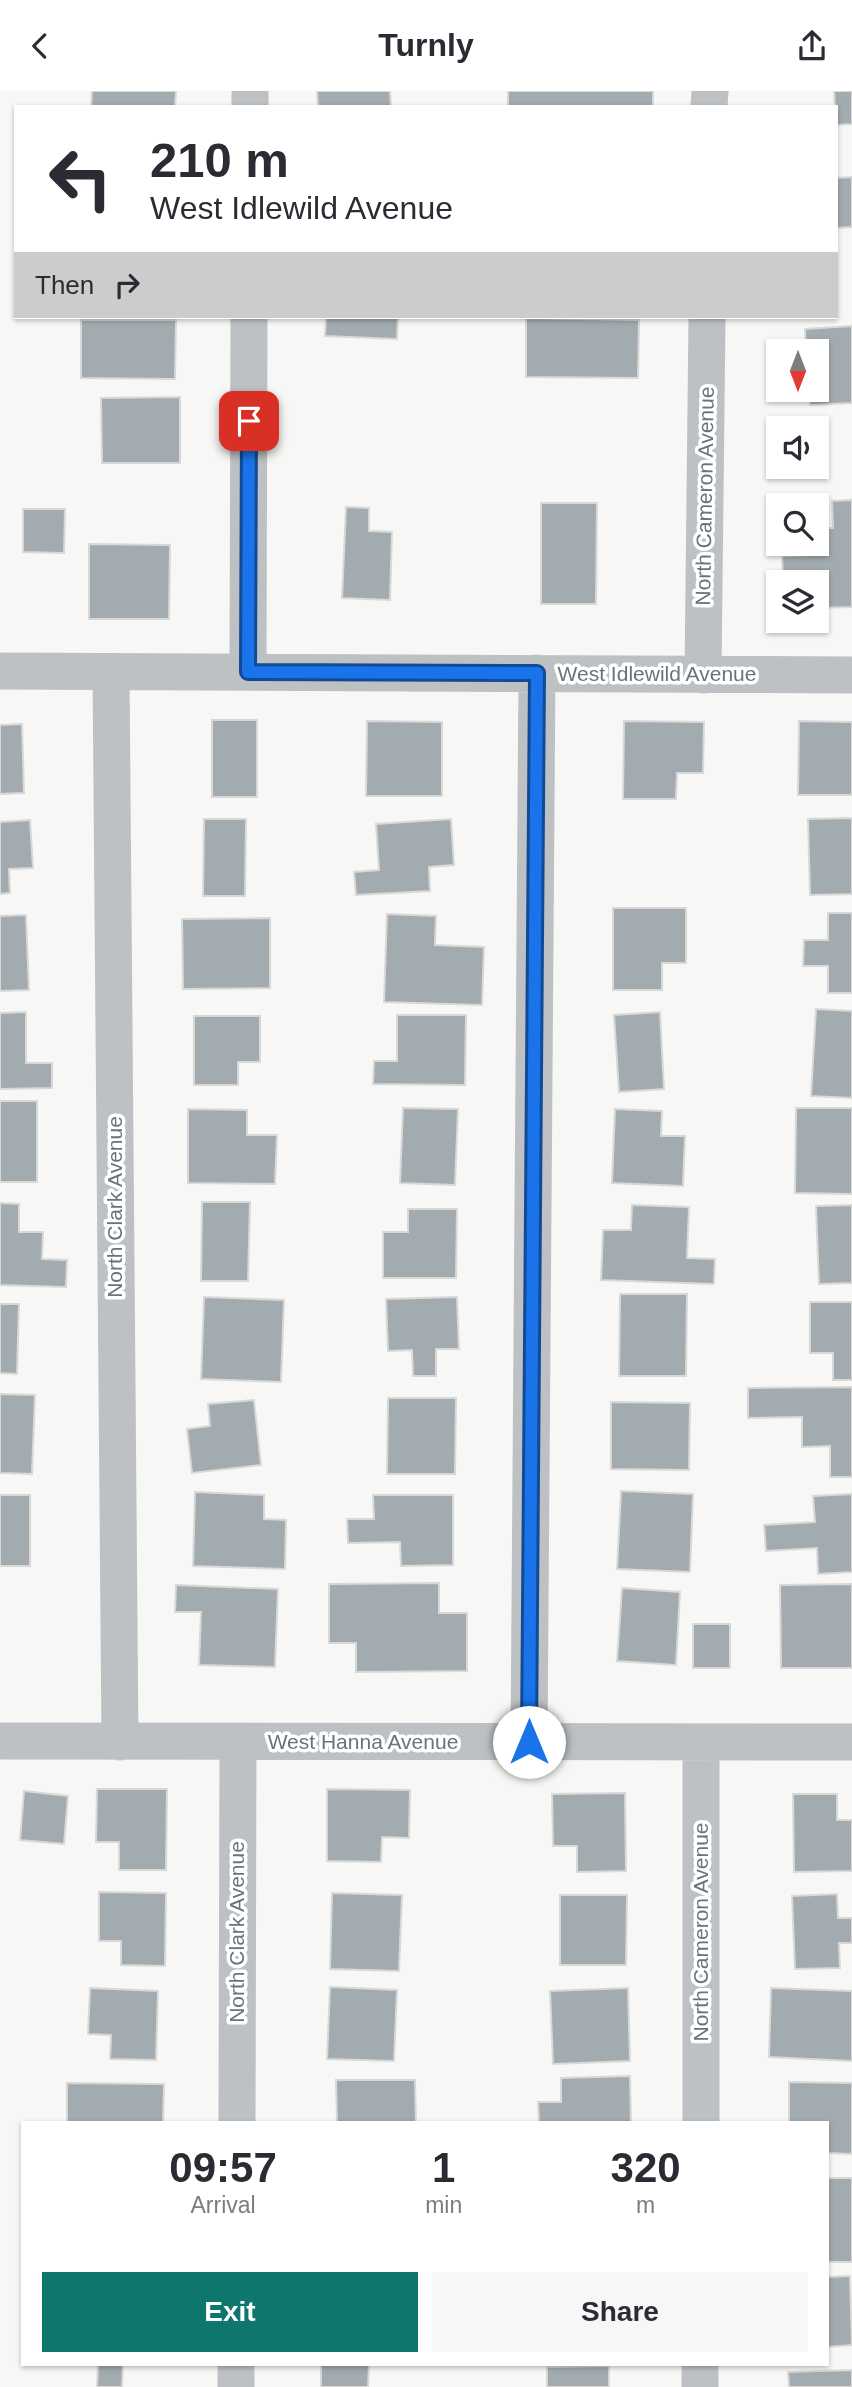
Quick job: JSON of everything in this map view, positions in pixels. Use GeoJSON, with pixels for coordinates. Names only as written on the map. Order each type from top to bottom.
{"type":"FeatureCollection","features":[{"type":"Feature","properties":{"kind":"street"},"geometry":{"type":"LineString","coordinates":[[248,672],[249,319]]}},
{"type":"Feature","properties":{"kind":"street","name":"North Cameron Avenue"},"geometry":{"type":"LineString","coordinates":[[703,675],[707,319]]}},
{"type":"Feature","properties":{"kind":"street","name":"West Idlewild Avenue"},"geometry":{"type":"LineString","coordinates":[[0,671],[852,675]]}},
{"type":"Feature","properties":{"kind":"street","name":"North Clark Avenue"},"geometry":{"type":"LineString","coordinates":[[111,672],[120,1742]]}},
{"type":"Feature","properties":{"kind":"street"},"geometry":{"type":"LineString","coordinates":[[529,1742],[537,673]]}},
{"type":"Feature","properties":{"kind":"street","name":"West Hanna Avenue"},"geometry":{"type":"LineString","coordinates":[[0,1741],[852,1742]]}},
{"type":"Feature","properties":{"kind":"street","name":"North Clark Avenue"},"geometry":{"type":"LineString","coordinates":[[237,2121],[238,1742]]}},
{"type":"Feature","properties":{"kind":"street","name":"North Cameron Avenue"},"geometry":{"type":"LineString","coordinates":[[701,1742],[701,2121]]}},
{"type":"Feature","properties":{"kind":"street"},"geometry":{"type":"LineString","coordinates":[[236,2366],[236,2387]]}},
{"type":"Feature","properties":{"kind":"street"},"geometry":{"type":"LineString","coordinates":[[700,2366],[700,2387]]}},
{"type":"Feature","properties":{"kind":"building"},"geometry":{"type":"Polygon","coordinates":[[[92,91],[176,91],[175,105],[91,105],[92,91]]]}},
{"type":"Feature","properties":{"kind":"building"},"geometry":{"type":"Polygon","coordinates":[[[317,91],[390,91],[391,105],[318,105],[317,91]]]}},
{"type":"Feature","properties":{"kind":"building"},"geometry":{"type":"Polygon","coordinates":[[[508,91],[653,91],[653,105],[508,105],[508,91]]]}},
{"type":"Feature","properties":{"kind":"building"},"geometry":{"type":"Polygon","coordinates":[[[834,91],[852,91],[852,124],[838,125],[838,105],[835,105],[834,91]]]}},
{"type":"Feature","properties":{"kind":"building"},"geometry":{"type":"Polygon","coordinates":[[[852,177],[852,227],[838,228],[838,178],[852,177]]]}},
{"type":"Feature","properties":{"kind":"building"},"geometry":{"type":"Polygon","coordinates":[[[326,319],[398,319],[397,339],[325,336],[326,319]]]}},
{"type":"Feature","properties":{"kind":"building"},"geometry":{"type":"Polygon","coordinates":[[[526,319],[639,320],[638,378],[526,377],[526,319]]]}},
{"type":"Feature","properties":{"kind":"building"},"geometry":{"type":"Polygon","coordinates":[[[81,320],[176,320],[175,379],[81,378],[81,320]]]}},
{"type":"Feature","properties":{"kind":"building"},"geometry":{"type":"Polygon","coordinates":[[[852,326],[852,403],[810,405],[830,403],[830,339],[805,339],[805,329],[852,326]]]}},
{"type":"Feature","properties":{"kind":"building"},"geometry":{"type":"Polygon","coordinates":[[[180,397],[180,463],[102,463],[101,398],[180,397]]]}},
{"type":"Feature","properties":{"kind":"building"},"geometry":{"type":"Polygon","coordinates":[[[852,500],[852,607],[829,608],[829,570],[783,570],[782,556],[829,556],[829,528],[833,528],[832,501],[852,500]]]}},
{"type":"Feature","properties":{"kind":"building"},"geometry":{"type":"Polygon","coordinates":[[[541,503],[597,503],[596,604],[541,604],[541,503]]]}},
{"type":"Feature","properties":{"kind":"building"},"geometry":{"type":"Polygon","coordinates":[[[346,507],[369,508],[369,531],[392,532],[390,600],[342,598],[346,507]]]}},
{"type":"Feature","properties":{"kind":"building"},"geometry":{"type":"Polygon","coordinates":[[[23,509],[65,509],[64,553],[23,552],[23,509]]]}},
{"type":"Feature","properties":{"kind":"building"},"geometry":{"type":"Polygon","coordinates":[[[89,544],[170,545],[169,619],[89,619],[89,544]]]}},
{"type":"Feature","properties":{"kind":"building"},"geometry":{"type":"Polygon","coordinates":[[[212,720],[257,720],[257,797],[212,797],[212,720]]]}},
{"type":"Feature","properties":{"kind":"building"},"geometry":{"type":"Polygon","coordinates":[[[367,721],[442,722],[442,796],[366,796],[367,721]]]}},
{"type":"Feature","properties":{"kind":"building"},"geometry":{"type":"Polygon","coordinates":[[[624,721],[704,722],[703,773],[677,773],[676,799],[623,799],[624,721]]]}},
{"type":"Feature","properties":{"kind":"building"},"geometry":{"type":"Polygon","coordinates":[[[799,721],[852,722],[852,795],[798,795],[799,721]]]}},
{"type":"Feature","properties":{"kind":"building"},"geometry":{"type":"Polygon","coordinates":[[[22,724],[24,793],[0,794],[0,725],[22,724]]]}},
{"type":"Feature","properties":{"kind":"building"},"geometry":{"type":"Polygon","coordinates":[[[852,818],[852,894],[810,895],[808,819],[852,818]]]}},
{"type":"Feature","properties":{"kind":"building"},"geometry":{"type":"Polygon","coordinates":[[[204,819],[246,819],[245,896],[203,896],[204,819]]]}},
{"type":"Feature","properties":{"kind":"building"},"geometry":{"type":"Polygon","coordinates":[[[451,819],[454,865],[429,867],[430,891],[356,895],[354,872],[379,870],[376,824],[451,819]]]}},
{"type":"Feature","properties":{"kind":"building"},"geometry":{"type":"Polygon","coordinates":[[[30,820],[33,868],[9,869],[10,893],[0,894],[0,822],[30,820]]]}},
{"type":"Feature","properties":{"kind":"building"},"geometry":{"type":"Polygon","coordinates":[[[613,908],[686,908],[686,963],[662,963],[662,990],[613,990],[613,908]]]}},
{"type":"Feature","properties":{"kind":"building"},"geometry":{"type":"Polygon","coordinates":[[[828,913],[852,913],[852,993],[828,993],[828,966],[803,966],[804,940],[828,940],[828,913]]]}},
{"type":"Feature","properties":{"kind":"building"},"geometry":{"type":"Polygon","coordinates":[[[387,914],[436,916],[435,945],[484,947],[482,1005],[384,1002],[387,914]]]}},
{"type":"Feature","properties":{"kind":"building"},"geometry":{"type":"Polygon","coordinates":[[[26,915],[29,990],[0,991],[0,916],[26,915]]]}},
{"type":"Feature","properties":{"kind":"building"},"geometry":{"type":"Polygon","coordinates":[[[270,918],[270,988],[183,989],[182,919],[270,918]]]}},
{"type":"Feature","properties":{"kind":"building"},"geometry":{"type":"Polygon","coordinates":[[[816,1009],[852,1011],[852,1098],[811,1096],[816,1009]]]}},
{"type":"Feature","properties":{"kind":"building"},"geometry":{"type":"Polygon","coordinates":[[[26,1012],[26,1063],[52,1063],[52,1088],[0,1089],[0,1013],[26,1012]]]}},
{"type":"Feature","properties":{"kind":"building"},"geometry":{"type":"Polygon","coordinates":[[[660,1012],[664,1089],[619,1092],[614,1015],[660,1012]]]}},
{"type":"Feature","properties":{"kind":"building"},"geometry":{"type":"Polygon","coordinates":[[[397,1015],[466,1015],[465,1085],[373,1084],[374,1061],[397,1061],[397,1015]]]}},
{"type":"Feature","properties":{"kind":"building"},"geometry":{"type":"Polygon","coordinates":[[[194,1016],[260,1016],[260,1062],[238,1062],[238,1085],[194,1085],[194,1016]]]}},
{"type":"Feature","properties":{"kind":"building"},"geometry":{"type":"Polygon","coordinates":[[[0,1101],[37,1101],[37,1182],[0,1182],[0,1101]]]}},
{"type":"Feature","properties":{"kind":"building"},"geometry":{"type":"Polygon","coordinates":[[[403,1108],[458,1109],[455,1185],[400,1183],[403,1108]]]}},
{"type":"Feature","properties":{"kind":"building"},"geometry":{"type":"Polygon","coordinates":[[[796,1108],[852,1108],[852,1194],[795,1193],[796,1108]]]}},
{"type":"Feature","properties":{"kind":"building"},"geometry":{"type":"Polygon","coordinates":[[[188,1109],[247,1110],[247,1135],[277,1135],[275,1184],[188,1183],[188,1109]]]}},
{"type":"Feature","properties":{"kind":"building"},"geometry":{"type":"Polygon","coordinates":[[[615,1109],[662,1111],[661,1136],[685,1136],[683,1186],[612,1183],[615,1109]]]}},
{"type":"Feature","properties":{"kind":"building"},"geometry":{"type":"Polygon","coordinates":[[[202,1202],[250,1202],[248,1281],[201,1281],[202,1202]]]}},
{"type":"Feature","properties":{"kind":"building"},"geometry":{"type":"Polygon","coordinates":[[[0,1203],[19,1204],[19,1232],[43,1232],[42,1259],[67,1260],[66,1287],[0,1285],[0,1203]]]}},
{"type":"Feature","properties":{"kind":"building"},"geometry":{"type":"Polygon","coordinates":[[[632,1205],[689,1207],[687,1258],[715,1259],[714,1284],[601,1280],[603,1230],[631,1230],[632,1205]]]}},
{"type":"Feature","properties":{"kind":"building"},"geometry":{"type":"Polygon","coordinates":[[[852,1205],[852,1283],[819,1284],[816,1206],[852,1205]]]}},
{"type":"Feature","properties":{"kind":"building"},"geometry":{"type":"Polygon","coordinates":[[[408,1209],[457,1209],[456,1278],[383,1278],[383,1232],[408,1232],[408,1209]]]}},
{"type":"Feature","properties":{"kind":"building"},"geometry":{"type":"Polygon","coordinates":[[[620,1294],[687,1294],[686,1376],[619,1376],[620,1294]]]}},
{"type":"Feature","properties":{"kind":"building"},"geometry":{"type":"Polygon","coordinates":[[[204,1297],[284,1300],[281,1382],[201,1379],[204,1297]]]}},
{"type":"Feature","properties":{"kind":"building"},"geometry":{"type":"Polygon","coordinates":[[[457,1297],[459,1349],[436,1349],[436,1376],[413,1376],[412,1350],[388,1351],[386,1299],[457,1297]]]}},
{"type":"Feature","properties":{"kind":"building"},"geometry":{"type":"Polygon","coordinates":[[[810,1302],[852,1302],[852,1380],[833,1380],[833,1353],[810,1353],[810,1302]]]}},
{"type":"Feature","properties":{"kind":"building"},"geometry":{"type":"Polygon","coordinates":[[[0,1304],[19,1304],[17,1374],[0,1373],[0,1304]]]}},
{"type":"Feature","properties":{"kind":"building"},"geometry":{"type":"Polygon","coordinates":[[[852,1387],[852,1477],[830,1477],[830,1446],[802,1447],[802,1417],[748,1418],[748,1388],[852,1387]]]}},
{"type":"Feature","properties":{"kind":"building"},"geometry":{"type":"Polygon","coordinates":[[[0,1394],[35,1395],[32,1474],[0,1473],[0,1394]]]}},
{"type":"Feature","properties":{"kind":"building"},"geometry":{"type":"Polygon","coordinates":[[[388,1398],[456,1398],[455,1474],[387,1474],[388,1398]]]}},
{"type":"Feature","properties":{"kind":"building"},"geometry":{"type":"Polygon","coordinates":[[[254,1400],[261,1465],[192,1473],[187,1429],[210,1426],[208,1404],[254,1400]]]}},
{"type":"Feature","properties":{"kind":"building"},"geometry":{"type":"Polygon","coordinates":[[[611,1402],[690,1403],[689,1470],[611,1469],[611,1402]]]}},
{"type":"Feature","properties":{"kind":"building"},"geometry":{"type":"Polygon","coordinates":[[[621,1491],[693,1494],[690,1572],[617,1569],[621,1491]]]}},
{"type":"Feature","properties":{"kind":"building"},"geometry":{"type":"Polygon","coordinates":[[[195,1492],[264,1495],[264,1519],[286,1520],[285,1569],[193,1566],[195,1492]]]}},
{"type":"Feature","properties":{"kind":"building"},"geometry":{"type":"Polygon","coordinates":[[[852,1494],[852,1572],[818,1574],[817,1548],[766,1551],[764,1525],[815,1522],[813,1496],[852,1494]]]}},
{"type":"Feature","properties":{"kind":"building"},"geometry":{"type":"Polygon","coordinates":[[[0,1495],[30,1495],[30,1566],[0,1566],[0,1495]]]}},
{"type":"Feature","properties":{"kind":"building"},"geometry":{"type":"Polygon","coordinates":[[[373,1495],[453,1495],[453,1565],[401,1566],[400,1542],[348,1543],[347,1519],[374,1519],[373,1495]]]}},
{"type":"Feature","properties":{"kind":"building"},"geometry":{"type":"Polygon","coordinates":[[[439,1583],[439,1613],[467,1613],[467,1671],[356,1672],[356,1643],[329,1643],[329,1584],[439,1583]]]}},
{"type":"Feature","properties":{"kind":"building"},"geometry":{"type":"Polygon","coordinates":[[[852,1584],[852,1668],[781,1668],[780,1585],[852,1584]]]}},
{"type":"Feature","properties":{"kind":"building"},"geometry":{"type":"Polygon","coordinates":[[[176,1585],[278,1589],[275,1667],[199,1665],[201,1612],[175,1612],[176,1585]]]}},
{"type":"Feature","properties":{"kind":"building"},"geometry":{"type":"Polygon","coordinates":[[[622,1588],[680,1592],[676,1665],[617,1661],[622,1588]]]}},
{"type":"Feature","properties":{"kind":"building"},"geometry":{"type":"Polygon","coordinates":[[[693,1624],[730,1624],[730,1668],[693,1668],[693,1624]]]}},
{"type":"Feature","properties":{"kind":"building"},"geometry":{"type":"Polygon","coordinates":[[[97,1789],[167,1789],[166,1870],[119,1870],[119,1842],[96,1842],[97,1789]]]}},
{"type":"Feature","properties":{"kind":"building"},"geometry":{"type":"Polygon","coordinates":[[[327,1789],[410,1790],[409,1838],[382,1837],[381,1862],[327,1861],[327,1789]]]}},
{"type":"Feature","properties":{"kind":"building"},"geometry":{"type":"Polygon","coordinates":[[[24,1791],[68,1796],[64,1844],[20,1840],[24,1791]]]}},
{"type":"Feature","properties":{"kind":"building"},"geometry":{"type":"Polygon","coordinates":[[[625,1793],[626,1871],[577,1872],[577,1846],[553,1846],[552,1794],[625,1793]]]}},
{"type":"Feature","properties":{"kind":"building"},"geometry":{"type":"Polygon","coordinates":[[[793,1794],[837,1794],[837,1820],[852,1820],[852,1871],[794,1872],[793,1794]]]}},
{"type":"Feature","properties":{"kind":"building"},"geometry":{"type":"Polygon","coordinates":[[[99,1892],[166,1893],[165,1966],[121,1965],[121,1941],[99,1941],[99,1892]]]}},
{"type":"Feature","properties":{"kind":"building"},"geometry":{"type":"Polygon","coordinates":[[[332,1893],[402,1895],[399,1971],[330,1969],[332,1893]]]}},
{"type":"Feature","properties":{"kind":"building"},"geometry":{"type":"Polygon","coordinates":[[[837,1894],[838,1918],[852,1918],[852,1943],[839,1943],[840,1968],[795,1969],[792,1896],[837,1894]]]}},
{"type":"Feature","properties":{"kind":"building"},"geometry":{"type":"Polygon","coordinates":[[[560,1895],[627,1895],[626,1965],[560,1965],[560,1895]]]}},
{"type":"Feature","properties":{"kind":"building"},"geometry":{"type":"Polygon","coordinates":[[[330,1987],[397,1990],[394,2061],[327,2059],[330,1987]]]}},
{"type":"Feature","properties":{"kind":"building"},"geometry":{"type":"Polygon","coordinates":[[[90,1988],[158,1991],[156,2060],[110,2059],[111,2035],[88,2034],[90,1988]]]}},
{"type":"Feature","properties":{"kind":"building"},"geometry":{"type":"Polygon","coordinates":[[[628,1988],[630,2061],[553,2064],[550,1991],[628,1988]]]}},
{"type":"Feature","properties":{"kind":"building"},"geometry":{"type":"Polygon","coordinates":[[[771,1988],[852,1991],[852,2061],[769,2057],[771,1988]]]}},
{"type":"Feature","properties":{"kind":"building"},"geometry":{"type":"Polygon","coordinates":[[[630,2076],[631,2121],[539,2121],[538,2102],[561,2102],[561,2078],[630,2076]]]}},
{"type":"Feature","properties":{"kind":"building"},"geometry":{"type":"Polygon","coordinates":[[[336,2080],[415,2080],[416,2121],[337,2121],[336,2080]]]}},
{"type":"Feature","properties":{"kind":"building"},"geometry":{"type":"Polygon","coordinates":[[[789,2082],[852,2083],[852,2154],[829,2153],[829,2121],[789,2121],[789,2082]]]}},
{"type":"Feature","properties":{"kind":"building"},"geometry":{"type":"Polygon","coordinates":[[[67,2083],[164,2084],[163,2121],[67,2121],[67,2083]]]}},
{"type":"Feature","properties":{"kind":"building"},"geometry":{"type":"Polygon","coordinates":[[[829,2178],[852,2178],[852,2262],[829,2262],[829,2178]]]}},
{"type":"Feature","properties":{"kind":"building"},"geometry":{"type":"Polygon","coordinates":[[[850,2276],[852,2345],[829,2347],[829,2277],[850,2276]]]}},
{"type":"Feature","properties":{"kind":"building"},"geometry":{"type":"Polygon","coordinates":[[[98,2366],[123,2366],[122,2387],[97,2387],[98,2366]]]}},
{"type":"Feature","properties":{"kind":"building"},"geometry":{"type":"Polygon","coordinates":[[[321,2366],[369,2366],[368,2387],[321,2387],[321,2366]]]}},
{"type":"Feature","properties":{"kind":"building"},"geometry":{"type":"Polygon","coordinates":[[[609,2366],[609,2387],[547,2387],[547,2367],[609,2366]]]}},
{"type":"Feature","properties":{"kind":"building"},"geometry":{"type":"Polygon","coordinates":[[[852,2370],[852,2387],[789,2387],[788,2372],[852,2370]]]}},
{"type":"Feature","properties":{"kind":"route"},"geometry":{"type":"LineString","coordinates":[[249,421],[248,672],[537,673],[529,1742]]}}]}
